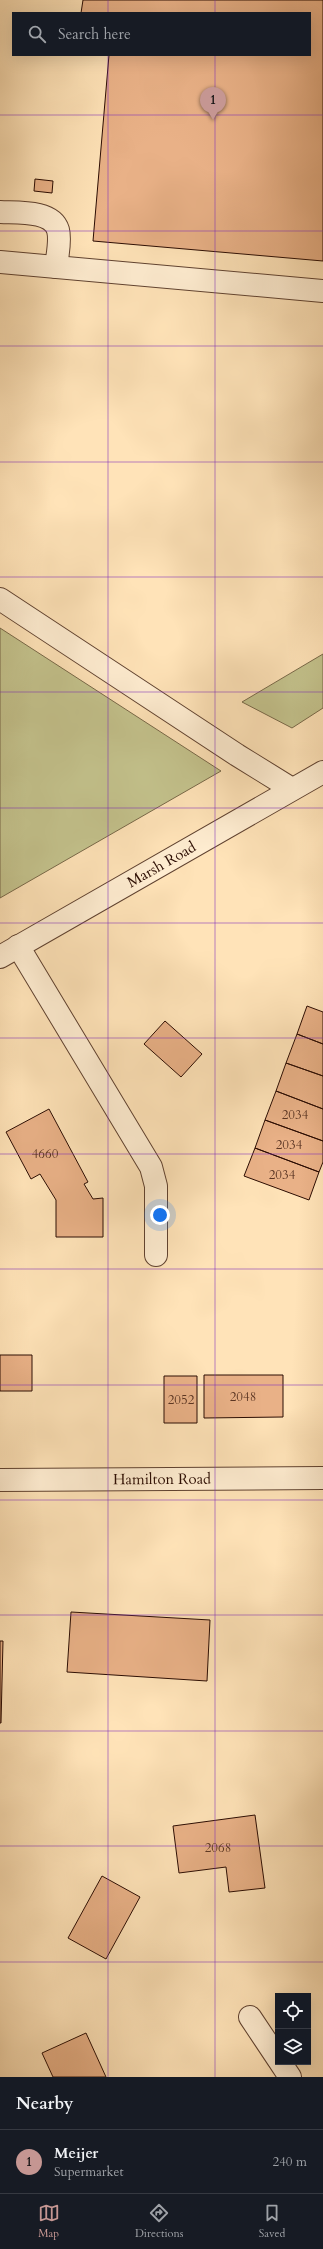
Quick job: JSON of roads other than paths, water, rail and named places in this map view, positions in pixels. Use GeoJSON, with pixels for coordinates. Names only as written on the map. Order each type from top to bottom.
{"type":"FeatureCollection","features":[{"type":"Feature","properties":{"kind":"street"},"geometry":{"type":"LineString","coordinates":[[0,212],[47,217],[54,223],[58,230],[59,239],[56,267]]}},
{"type":"Feature","properties":{"kind":"street"},"geometry":{"type":"LineString","coordinates":[[0,262],[323,292]]}},
{"type":"Feature","properties":{"kind":"street"},"geometry":{"type":"LineString","coordinates":[[0,599],[236,755],[292,789]]}},
{"type":"Feature","properties":{"kind":"street","name":"Marsh Road"},"geometry":{"type":"LineString","coordinates":[[9,952],[323,772]]}},
{"type":"Feature","properties":{"kind":"street"},"geometry":{"type":"LineString","coordinates":[[9,952],[151,1167],[156,1186],[156,1255]]}},
{"type":"Feature","properties":{"kind":"street","name":"Hamilton Road"},"geometry":{"type":"LineString","coordinates":[[0,1480],[323,1478]]}},
{"type":"Feature","properties":{"kind":"street"},"geometry":{"type":"LineString","coordinates":[[250,2017],[275,2054]]}},
{"type":"Feature","properties":{"kind":"street"},"geometry":{"type":"LineString","coordinates":[[282,2065],[290,2077]]}},
{"type":"Feature","properties":{"kind":"place","name":"Meijer"},"geometry":{"type":"Point","coordinates":[213,120]}}]}
